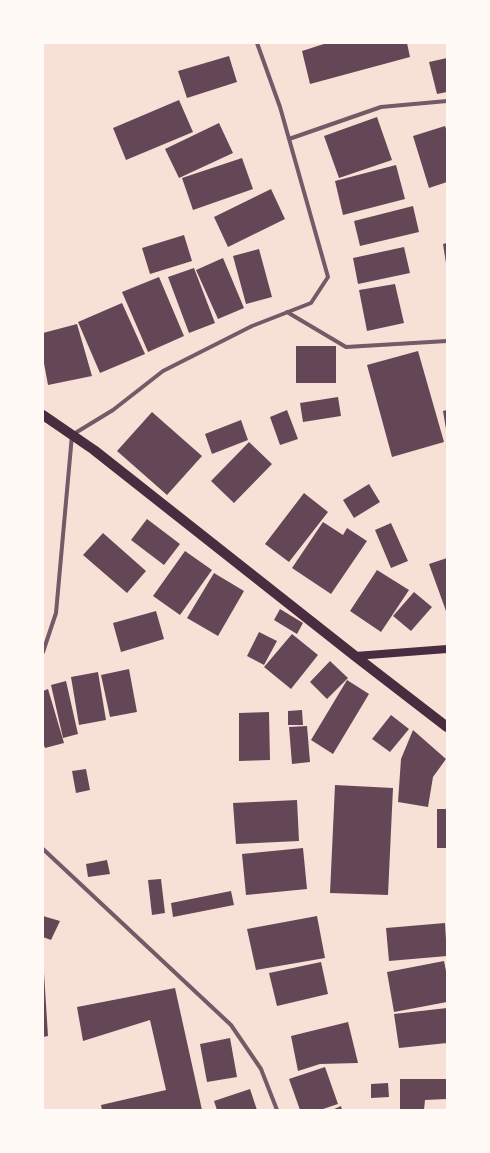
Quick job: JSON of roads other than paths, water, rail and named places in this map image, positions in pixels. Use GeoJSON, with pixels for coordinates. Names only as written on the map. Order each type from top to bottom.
{"type":"FeatureCollection","features":[{"type":"Feature","properties":{"kind":"main road"},"geometry":{"type":"LineString","coordinates":[[43,415],[100,455],[447,727]]}},
{"type":"Feature","properties":{"kind":"main road"},"geometry":{"type":"LineString","coordinates":[[355,656],[447,649]]}},
{"type":"Feature","properties":{"kind":"street"},"geometry":{"type":"LineString","coordinates":[[43,652],[56,613],[72,435],[113,410],[163,371],[252,326],[311,303],[328,278],[280,106],[257,43]]}},
{"type":"Feature","properties":{"kind":"street"},"geometry":{"type":"LineString","coordinates":[[289,139],[380,107],[447,101]]}},
{"type":"Feature","properties":{"kind":"street"},"geometry":{"type":"LineString","coordinates":[[287,312],[346,347],[447,341]]}},
{"type":"Feature","properties":{"kind":"street"},"geometry":{"type":"LineString","coordinates":[[43,849],[231,1025],[261,1069],[278,1110]]}}]}
